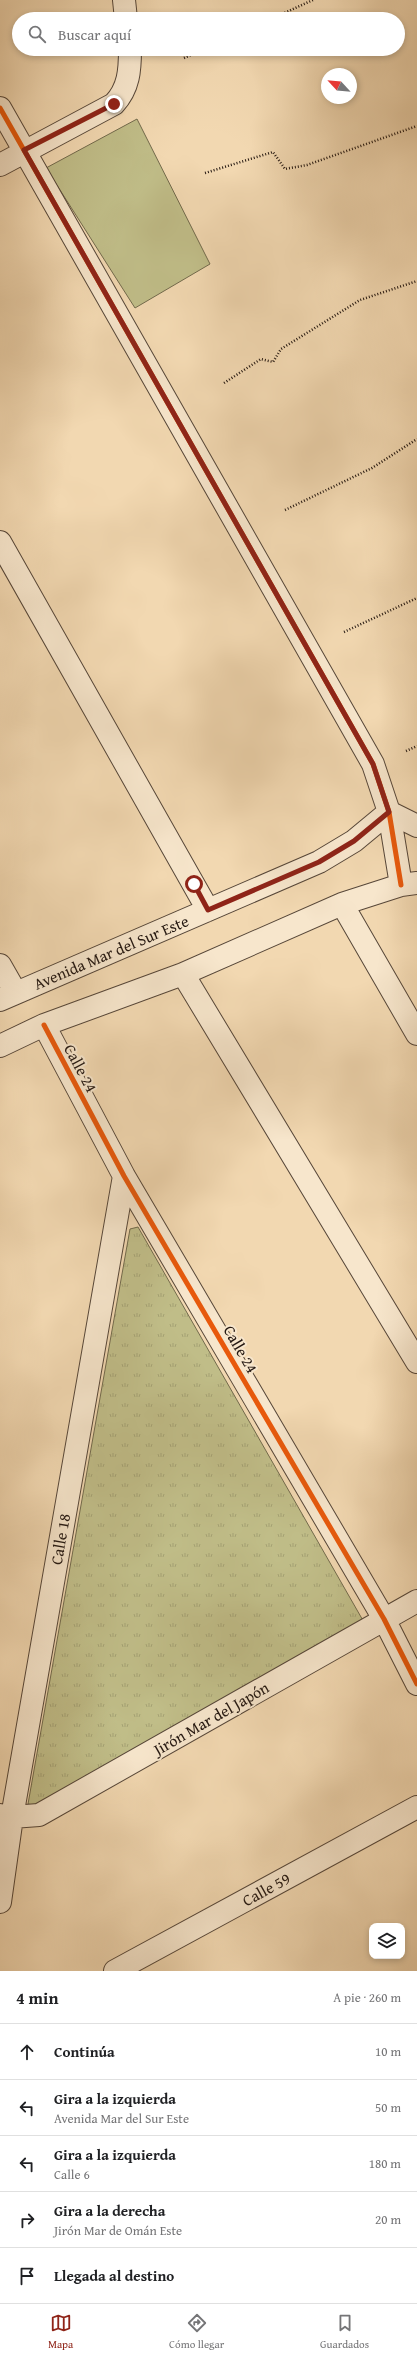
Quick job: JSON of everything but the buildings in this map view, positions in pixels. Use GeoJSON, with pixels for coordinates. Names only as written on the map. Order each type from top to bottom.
{"type":"FeatureCollection","features":[{"type":"Feature","properties":{"kind":"street"},"geometry":{"type":"LineString","coordinates":[[124,0],[125,12]]}},
{"type":"Feature","properties":{"kind":"street"},"geometry":{"type":"LineString","coordinates":[[0,165],[24,150],[114,104],[124,93],[130,71],[130,56]]}},
{"type":"Feature","properties":{"kind":"street"},"geometry":{"type":"LineString","coordinates":[[0,108],[373,764],[389,812],[409,884],[342,904],[183,974],[44,1026],[0,1046]]}},
{"type":"Feature","properties":{"kind":"street"},"geometry":{"type":"LineString","coordinates":[[0,542],[208,910]]}},
{"type":"Feature","properties":{"kind":"street"},"geometry":{"type":"LineString","coordinates":[[389,812],[417,826]]}},
{"type":"Feature","properties":{"kind":"street","name":"Avenida Mar del Sur Este"},"geometry":{"type":"LineString","coordinates":[[8,996],[319,862],[354,841],[389,812]]}},
{"type":"Feature","properties":{"kind":"street"},"geometry":{"type":"LineString","coordinates":[[342,904],[417,1034]]}},
{"type":"Feature","properties":{"kind":"street"},"geometry":{"type":"LineString","coordinates":[[0,965],[8,996]]}},
{"type":"Feature","properties":{"kind":"street"},"geometry":{"type":"LineString","coordinates":[[183,974],[417,1362]]}},
{"type":"Feature","properties":{"kind":"street","name":"Calle 24"},"geometry":{"type":"LineString","coordinates":[[44,1026],[124,1176],[384,1620],[417,1684]]}},
{"type":"Feature","properties":{"kind":"street","name":"Calle 18"},"geometry":{"type":"LineString","coordinates":[[0,1902],[6,1816],[124,1176]]}},
{"type":"Feature","properties":{"kind":"street","name":"Jirón Mar del Japón"},"geometry":{"type":"LineString","coordinates":[[6,1816],[39,1815],[417,1601]]}},
{"type":"Feature","properties":{"kind":"street","name":"Calle 59"},"geometry":{"type":"LineString","coordinates":[[115,1971],[417,1806]]}},
{"type":"Feature","properties":{"kind":"path"},"geometry":{"type":"LineString","coordinates":[[286,12],[313,0]]}},
{"type":"Feature","properties":{"kind":"path"},"geometry":{"type":"LineString","coordinates":[[184,58],[188,56]]}},
{"type":"Feature","properties":{"kind":"path"},"geometry":{"type":"LineString","coordinates":[[205,173],[273,152],[285,169],[306,165],[417,126]]}},
{"type":"Feature","properties":{"kind":"path"},"geometry":{"type":"LineString","coordinates":[[224,383],[261,359],[273,362],[281,349],[360,300],[417,281]]}},
{"type":"Feature","properties":{"kind":"path"},"geometry":{"type":"LineString","coordinates":[[286,510],[372,468],[417,439]]}},
{"type":"Feature","properties":{"kind":"path"},"geometry":{"type":"LineString","coordinates":[[344,632],[417,598]]}},
{"type":"Feature","properties":{"kind":"path"},"geometry":{"type":"LineString","coordinates":[[406,751],[417,746]]}},
{"type":"Feature","properties":{"kind":"green space"},"geometry":{"type":"Polygon","coordinates":[[[137,119],[210,264],[135,308],[46,168],[137,119]]]}},
{"type":"Feature","properties":{"kind":"green space"},"geometry":{"type":"Polygon","coordinates":[[[138,1227],[365,1624],[35,1807],[28,1804],[130,1229],[138,1227]]]}},
{"type":"Feature","properties":{"kind":"cycle path"},"geometry":{"type":"LineString","coordinates":[[0,108],[373,764],[389,812],[401,885]]}},
{"type":"Feature","properties":{"kind":"cycle path"},"geometry":{"type":"LineString","coordinates":[[44,1025],[124,1176],[384,1619],[417,1684]]}},
{"type":"Feature","properties":{"kind":"route"},"geometry":{"type":"LineString","coordinates":[[114,104],[24,150],[373,764],[381,784],[389,812],[354,841],[319,862],[208,910],[194,884]]}}]}
